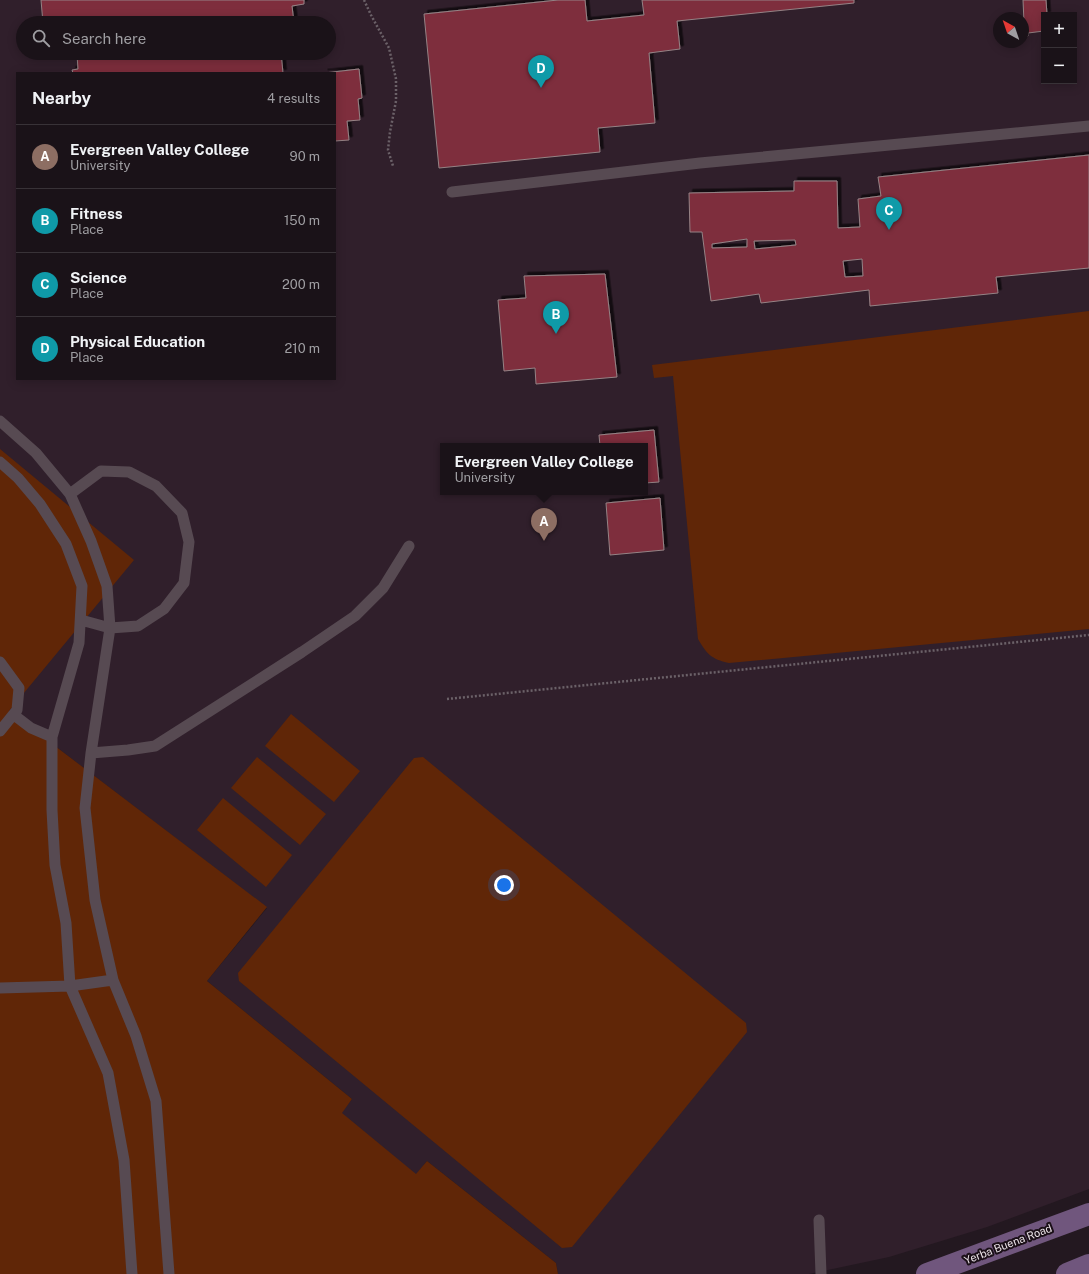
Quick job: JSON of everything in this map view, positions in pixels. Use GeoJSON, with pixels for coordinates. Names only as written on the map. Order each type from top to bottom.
{"type":"FeatureCollection","features":[{"type":"Feature","properties":{"kind":"street","name":"Yerba Buena Road"},"geometry":{"type":"LineString","coordinates":[[927,1274],[1089,1214]]}},
{"type":"Feature","properties":{"kind":"street"},"geometry":{"type":"LineString","coordinates":[[1067,1274],[1089,1265]]}},
{"type":"Feature","properties":{"kind":"lane"},"geometry":{"type":"LineString","coordinates":[[452,192],[700,163],[1089,126]]}},
{"type":"Feature","properties":{"kind":"lane"},"geometry":{"type":"LineString","coordinates":[[0,421],[36,453],[70,494],[91,541],[107,586],[110,628],[91,753],[85,808],[95,900],[113,980],[136,1036],[156,1101],[169,1274]]}},
{"type":"Feature","properties":{"kind":"lane"},"geometry":{"type":"LineString","coordinates":[[0,462],[18,478],[40,504],[66,544],[82,586],[79,643],[52,737],[52,810],[55,865],[66,923],[70,986],[108,1073],[124,1160],[132,1274]]}},
{"type":"Feature","properties":{"kind":"lane"},"geometry":{"type":"LineString","coordinates":[[70,494],[101,471],[129,472],[156,486],[182,513],[189,542],[184,583],[164,609],[138,626],[110,628],[80,620]]}},
{"type":"Feature","properties":{"kind":"lane"},"geometry":{"type":"LineString","coordinates":[[91,753],[155,746],[302,652],[355,616],[383,588],[409,546]]}},
{"type":"Feature","properties":{"kind":"lane"},"geometry":{"type":"LineString","coordinates":[[0,662],[19,688],[17,710],[0,731]]}},
{"type":"Feature","properties":{"kind":"lane"},"geometry":{"type":"LineString","coordinates":[[14,715],[31,728],[52,737]]}},
{"type":"Feature","properties":{"kind":"lane"},"geometry":{"type":"LineString","coordinates":[[0,988],[70,986],[113,980]]}},
{"type":"Feature","properties":{"kind":"lane"},"geometry":{"type":"LineString","coordinates":[[819,1220],[821,1274]]}},
{"type":"Feature","properties":{"kind":"path"},"geometry":{"type":"LineString","coordinates":[[364,0],[389,48],[396,79],[396,101],[388,150],[393,166]]}},
{"type":"Feature","properties":{"kind":"path"},"geometry":{"type":"LineString","coordinates":[[447,699],[1089,635]]}},
{"type":"Feature","properties":{"kind":"shaded area"},"geometry":{"type":"Polygon","coordinates":[[[0,0],[1089,0],[1089,1189],[987,1227],[889,1257],[809,1274],[558,1274],[556,1263],[427,1161],[416,1175],[341,1113],[352,1099],[207,981],[267,908],[0,704],[0,0]]]}},
{"type":"Feature","properties":{"kind":"shaded area"},"geometry":{"type":"Polygon","coordinates":[[[1089,311],[1089,629],[729,663],[714,658],[704,649],[698,639],[673,376],[654,378],[652,365],[1089,311]]]}},
{"type":"Feature","properties":{"kind":"shaded area"},"geometry":{"type":"Polygon","coordinates":[[[0,449],[134,560],[9,711],[267,907],[207,981],[352,1099],[342,1113],[416,1174],[427,1161],[556,1263],[558,1274],[0,1274],[0,449]]]}},
{"type":"Feature","properties":{"kind":"shaded area"},"geometry":{"type":"Polygon","coordinates":[[[291,714],[360,771],[334,802],[265,746],[291,714]]]}},
{"type":"Feature","properties":{"kind":"shaded area"},"geometry":{"type":"Polygon","coordinates":[[[257,757],[326,814],[300,845],[231,788],[257,757]]]}},
{"type":"Feature","properties":{"kind":"shaded area"},"geometry":{"type":"Polygon","coordinates":[[[423,757],[746,1023],[747,1032],[572,1247],[562,1248],[239,981],[238,973],[414,758],[423,757]]]}},
{"type":"Feature","properties":{"kind":"shaded area"},"geometry":{"type":"Polygon","coordinates":[[[223,798],[292,855],[266,887],[197,830],[223,798]]]}},
{"type":"Feature","properties":{"kind":"building"},"geometry":{"type":"Polygon","coordinates":[[[41,0],[304,0],[304,4],[292,6],[293,16],[42,16],[41,0]]]}},
{"type":"Feature","properties":{"kind":"building"},"geometry":{"type":"Polygon","coordinates":[[[558,0],[585,0],[587,21],[644,15],[642,0],[854,0],[854,3],[677,21],[680,49],[649,53],[655,123],[598,128],[600,152],[439,168],[424,14],[558,0]]]}},
{"type":"Feature","properties":{"kind":"building"},"geometry":{"type":"Polygon","coordinates":[[[1023,0],[1046,0],[1047,12],[1041,12],[1041,31],[1029,33],[1029,12],[1024,12],[1023,0]]]}},
{"type":"Feature","properties":{"kind":"building"},"geometry":{"type":"Polygon","coordinates":[[[77,60],[282,60],[283,72],[73,72],[72,70],[78,69],[77,60]]]}},
{"type":"Feature","properties":{"kind":"building"},"geometry":{"type":"Polygon","coordinates":[[[359,69],[362,98],[358,99],[360,120],[347,121],[349,140],[336,141],[336,72],[333,72],[359,69]]]}},
{"type":"Feature","properties":{"kind":"building"},"geometry":{"type":"Polygon","coordinates":[[[1089,155],[1089,268],[996,277],[998,293],[870,306],[869,290],[761,303],[759,294],[711,301],[702,232],[690,232],[689,193],[794,191],[794,181],[837,181],[838,228],[860,227],[858,199],[881,196],[878,177],[1089,155]],[[747,239],[712,244],[712,248],[747,247],[747,239]],[[795,240],[754,241],[755,249],[796,245],[795,240]],[[862,259],[843,261],[845,277],[863,276],[862,259]]]}},
{"type":"Feature","properties":{"kind":"building"},"geometry":{"type":"Polygon","coordinates":[[[605,274],[617,377],[536,384],[535,368],[504,371],[498,300],[526,298],[524,276],[605,274]]]}},
{"type":"Feature","properties":{"kind":"building"},"geometry":{"type":"Polygon","coordinates":[[[654,430],[659,482],[648,483],[648,443],[600,443],[599,435],[654,430]]]}},
{"type":"Feature","properties":{"kind":"building"},"geometry":{"type":"Polygon","coordinates":[[[660,498],[664,550],[610,555],[606,503],[660,498]]]}},
{"type":"Feature","properties":{"kind":"place","name":"Physical Education"},"geometry":{"type":"Point","coordinates":[541,88]}},
{"type":"Feature","properties":{"kind":"place","name":"Science"},"geometry":{"type":"Point","coordinates":[889,230]}},
{"type":"Feature","properties":{"kind":"place","name":"Fitness"},"geometry":{"type":"Point","coordinates":[556,334]}},
{"type":"Feature","properties":{"kind":"place","name":"Evergreen Valley College"},"geometry":{"type":"Point","coordinates":[544,541]}}]}
